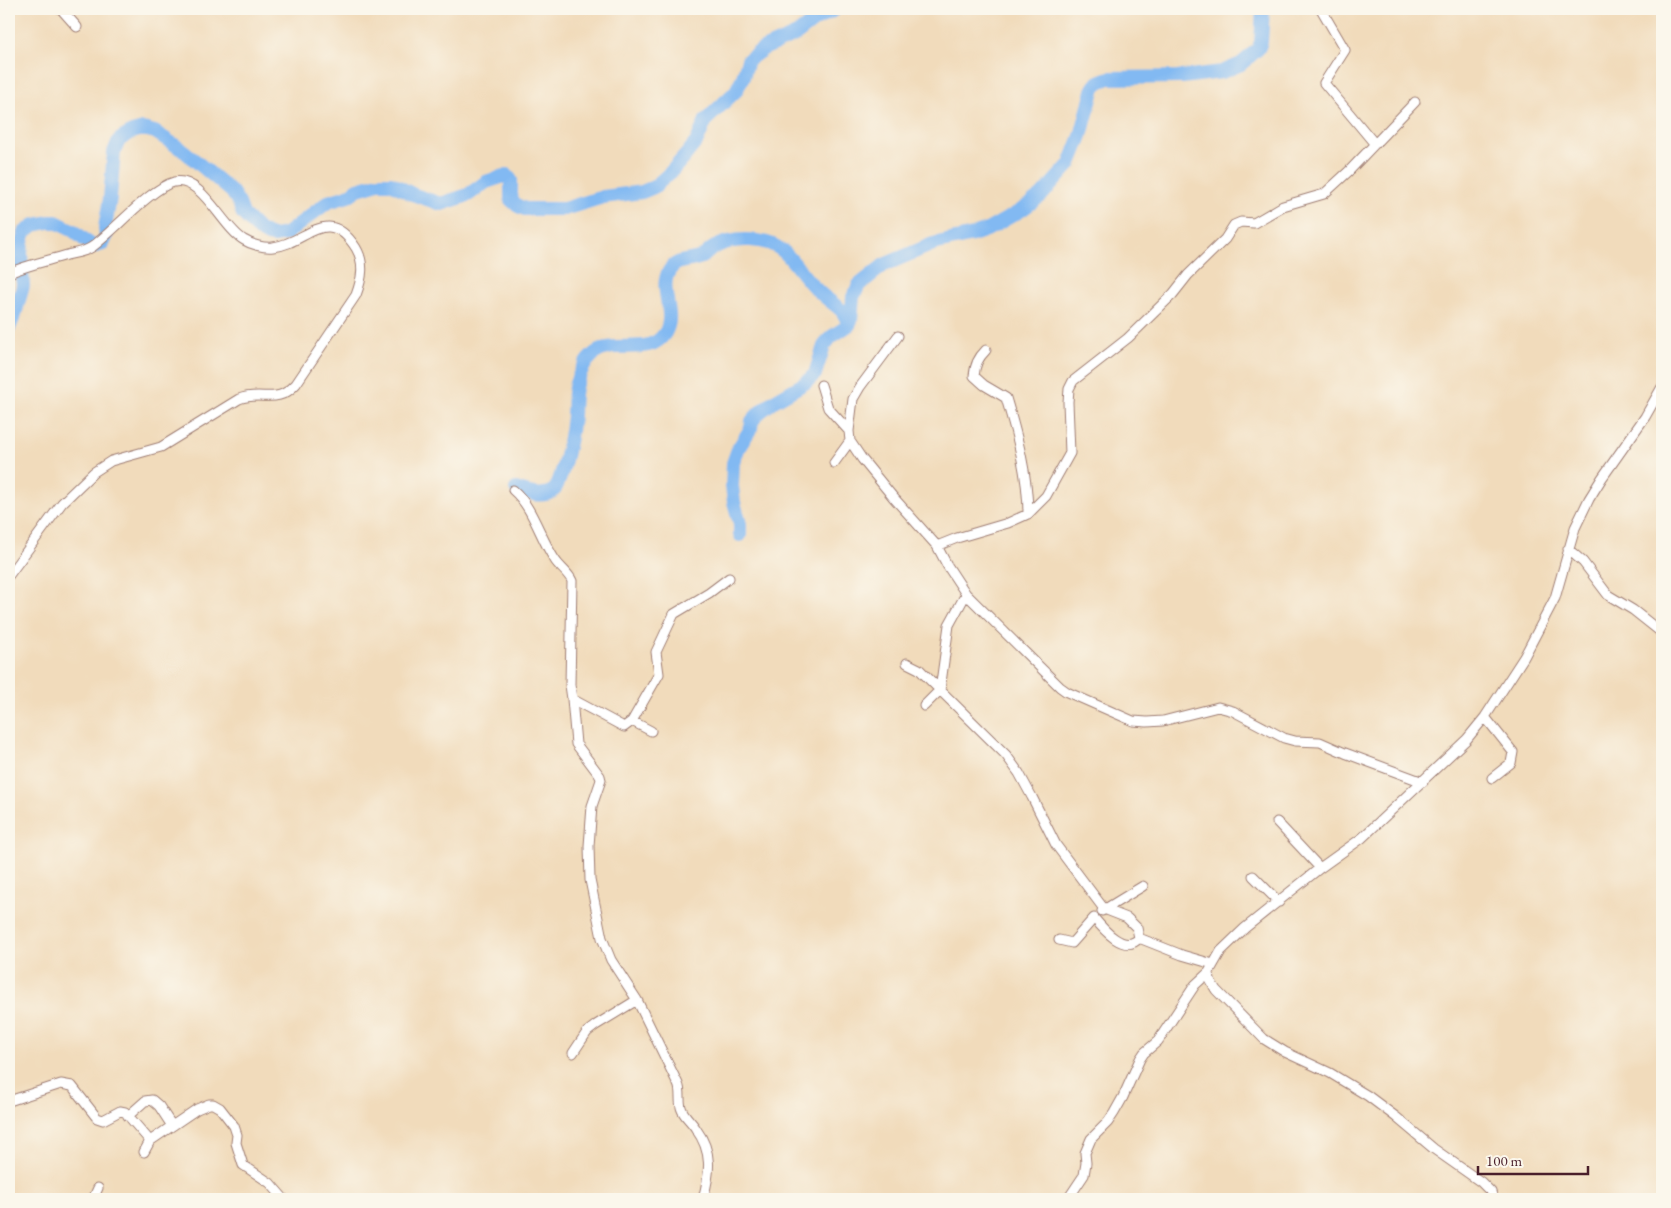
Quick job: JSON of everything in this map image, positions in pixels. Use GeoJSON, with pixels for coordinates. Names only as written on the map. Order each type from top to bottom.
{"type":"FeatureCollection","features":[{"type":"Feature","properties":{"kind":"street"},"geometry":{"type":"LineString","coordinates":[[61,9],[77,27]]}},
{"type":"Feature","properties":{"kind":"street"},"geometry":{"type":"LineString","coordinates":[[1321,9],[1345,50],[1324,83],[1374,144]]}},
{"type":"Feature","properties":{"kind":"street"},"geometry":{"type":"LineString","coordinates":[[937,546],[1008,523],[1028,514],[1046,496],[1070,453],[1068,402],[1069,389],[1073,381],[1128,338],[1225,239],[1234,225],[1241,222],[1254,223],[1283,206],[1324,194],[1349,171],[1415,102]]}},
{"type":"Feature","properties":{"kind":"street"},"geometry":{"type":"LineString","coordinates":[[9,273],[23,267],[89,249],[109,234],[158,189],[177,181],[189,183],[211,203],[232,231],[245,241],[259,246],[274,247],[319,228],[330,227],[340,231],[350,239],[358,252],[362,266],[356,295],[296,384],[288,392],[281,396],[248,396],[239,399],[178,435],[161,448],[111,461],[103,465],[80,484],[62,503],[9,575]]}},
{"type":"Feature","properties":{"kind":"street"},"geometry":{"type":"LineString","coordinates":[[834,464],[850,436],[852,407],[856,393],[898,336]]}},
{"type":"Feature","properties":{"kind":"street"},"geometry":{"type":"LineString","coordinates":[[986,350],[979,358],[974,376],[984,385],[1006,398],[1022,461],[1028,496],[1028,514]]}},
{"type":"Feature","properties":{"kind":"street"},"geometry":{"type":"LineString","coordinates":[[821,385],[828,408],[893,497],[937,546],[966,594],[1060,687],[1133,721],[1163,721],[1212,707],[1224,708],[1284,738],[1295,741],[1320,742],[1362,760],[1423,782]]}},
{"type":"Feature","properties":{"kind":"street"},"geometry":{"type":"LineString","coordinates":[[1068,1199],[1084,1174],[1085,1153],[1091,1139],[1114,1113],[1126,1092],[1140,1059],[1158,1041],[1195,985],[1211,968],[1221,951],[1233,938],[1320,868],[1362,838],[1467,739],[1485,717],[1524,657],[1555,598],[1575,528],[1589,499],[1645,417],[1662,387]]}},
{"type":"Feature","properties":{"kind":"street"},"geometry":{"type":"LineString","coordinates":[[513,490],[522,499],[555,560],[568,573],[572,581],[570,685],[576,744],[601,780],[592,806],[589,846],[590,880],[596,913],[602,938],[611,960],[637,1000],[680,1089],[682,1112],[696,1128],[707,1149],[710,1171],[703,1199]]}},
{"type":"Feature","properties":{"kind":"street"},"geometry":{"type":"LineString","coordinates":[[1568,549],[1583,562],[1608,595],[1633,610],[1662,633]]}},
{"type":"Feature","properties":{"kind":"street"},"geometry":{"type":"LineString","coordinates":[[572,699],[624,727],[628,726],[659,674],[656,652],[674,614],[709,593],[729,578]]}},
{"type":"Feature","properties":{"kind":"street"},"geometry":{"type":"LineString","coordinates":[[924,706],[940,690],[949,625],[966,594]]}},
{"type":"Feature","properties":{"kind":"street"},"geometry":{"type":"LineString","coordinates":[[907,663],[919,669],[1006,755],[1019,773],[1056,845],[1104,909],[1127,918],[1137,928],[1139,938]]}},
{"type":"Feature","properties":{"kind":"street"},"geometry":{"type":"LineString","coordinates":[[1485,717],[1513,752],[1511,763],[1492,778]]}},
{"type":"Feature","properties":{"kind":"street"},"geometry":{"type":"LineString","coordinates":[[632,721],[651,731]]}},
{"type":"Feature","properties":{"kind":"street"},"geometry":{"type":"LineString","coordinates":[[1277,822],[1320,868]]}},
{"type":"Feature","properties":{"kind":"street"},"geometry":{"type":"LineString","coordinates":[[1253,876],[1279,902]]}},
{"type":"Feature","properties":{"kind":"street"},"geometry":{"type":"LineString","coordinates":[[1059,940],[1072,943],[1104,909],[1143,886]]}},
{"type":"Feature","properties":{"kind":"street"},"geometry":{"type":"LineString","coordinates":[[1094,918],[1115,939],[1130,944],[1139,938]]}},
{"type":"Feature","properties":{"kind":"street"},"geometry":{"type":"LineString","coordinates":[[1139,938],[1211,968]]}},
{"type":"Feature","properties":{"kind":"street"},"geometry":{"type":"LineString","coordinates":[[1211,968],[1210,980],[1216,990],[1264,1039],[1330,1073],[1368,1096],[1434,1149],[1482,1182],[1493,1199]]}},
{"type":"Feature","properties":{"kind":"street"},"geometry":{"type":"LineString","coordinates":[[573,1053],[587,1032],[637,1000]]}},
{"type":"Feature","properties":{"kind":"street"},"geometry":{"type":"LineString","coordinates":[[9,1101],[65,1083],[72,1086],[100,1119],[103,1120],[120,1111],[125,1112],[150,1142]]}},
{"type":"Feature","properties":{"kind":"street"},"geometry":{"type":"LineString","coordinates":[[128,1116],[146,1101],[152,1100],[159,1106],[172,1126]]}},
{"type":"Feature","properties":{"kind":"street"},"geometry":{"type":"LineString","coordinates":[[144,1152],[150,1142],[172,1126],[204,1105],[213,1104],[217,1106],[234,1126],[236,1143],[243,1165],[270,1183],[284,1199]]}},
{"type":"Feature","properties":{"kind":"street"},"geometry":{"type":"LineString","coordinates":[[93,1199],[98,1188]]}},
{"type":"Feature","properties":{"kind":"waterway"},"geometry":{"type":"LineString","coordinates":[[9,328],[23,286],[21,254],[25,232],[34,225],[56,222],[74,231],[92,246],[103,244],[106,237],[105,228],[114,152],[119,140],[132,132],[143,129],[155,132],[184,151],[232,192],[243,214],[258,229],[268,235],[286,234],[328,202],[378,183],[391,183],[412,194],[441,204],[468,195],[486,182],[507,175],[511,180],[511,200],[518,206],[525,209],[564,209],[603,197],[642,192],[654,187],[670,173],[697,141],[706,120],[736,91],[748,60],[763,49],[797,34],[815,20],[836,9]]}},
{"type":"Feature","properties":{"kind":"waterway"},"geometry":{"type":"LineString","coordinates":[[740,535],[740,524],[732,486],[733,463],[738,449],[751,428],[752,421],[760,412],[774,401],[805,383],[815,374],[824,346],[831,337],[849,325],[851,321],[853,297],[859,285],[884,265],[933,244],[987,230],[1020,211],[1041,196],[1070,164],[1081,136],[1094,87],[1099,82],[1109,78],[1182,77],[1222,72],[1241,64],[1258,49],[1261,42],[1263,9]]}},
{"type":"Feature","properties":{"kind":"waterway"},"geometry":{"type":"LineString","coordinates":[[516,489],[544,494],[553,491],[556,487],[570,438],[575,389],[582,369],[590,358],[600,350],[650,345],[658,341],[665,333],[669,318],[665,286],[666,278],[672,267],[680,262],[699,258],[713,248],[731,241],[750,240],[769,243],[784,252],[812,285],[842,311],[849,325]]}}]}
